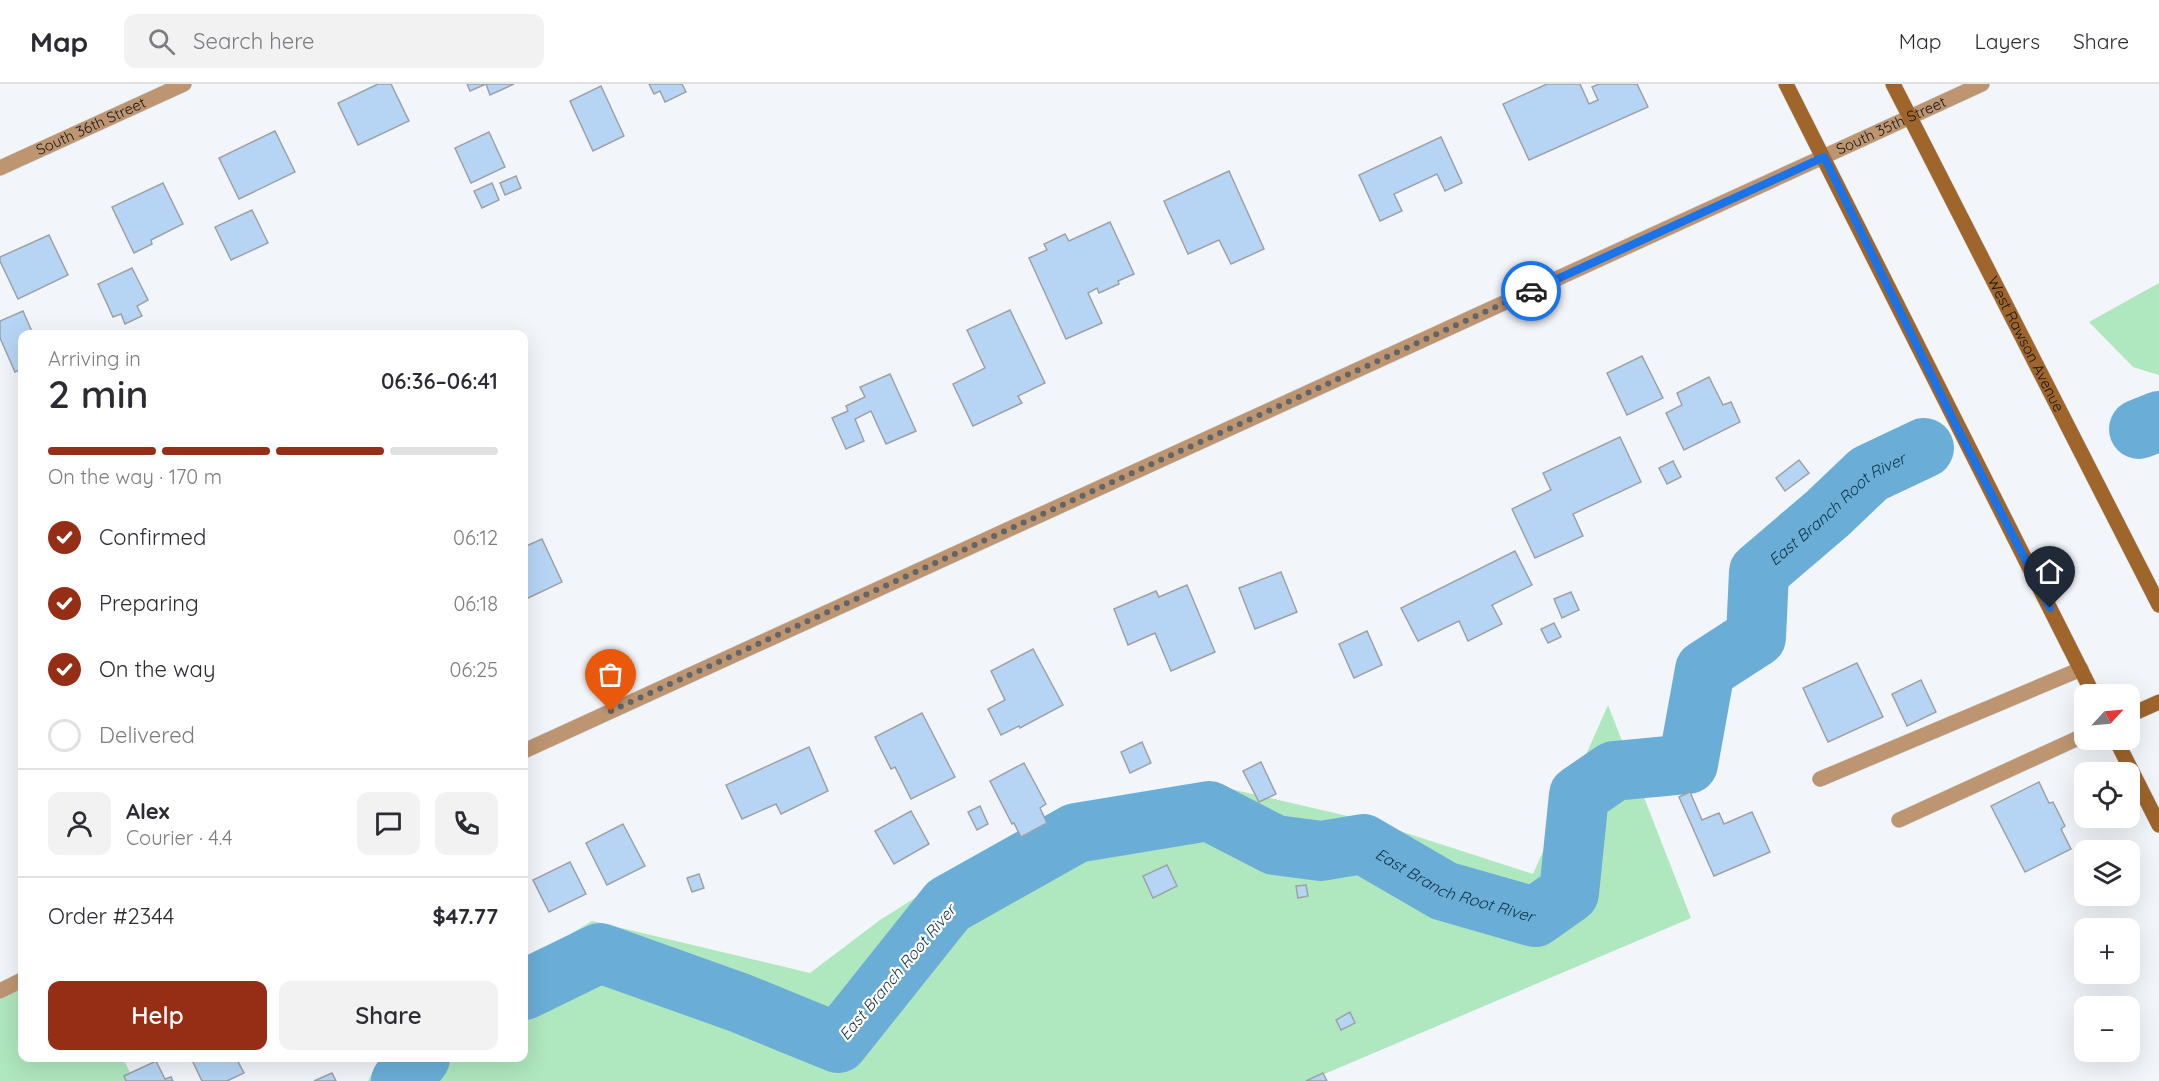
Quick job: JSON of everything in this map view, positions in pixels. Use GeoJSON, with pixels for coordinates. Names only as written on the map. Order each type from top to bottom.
{"type":"FeatureCollection","features":[{"type":"Feature","properties":{"kind":"main road"},"geometry":{"type":"LineString","coordinates":[[1786,84],[2088,684]]}},
{"type":"Feature","properties":{"kind":"main road","name":"West Rawson Avenue"},"geometry":{"type":"LineString","coordinates":[[1893,84],[2159,605]]}},
{"type":"Feature","properties":{"kind":"main road"},"geometry":{"type":"LineString","coordinates":[[2140,711],[2159,702]]}},
{"type":"Feature","properties":{"kind":"main road"},"geometry":{"type":"LineString","coordinates":[[2121,750],[2159,825]]}},
{"type":"Feature","properties":{"kind":"street","name":"South 36th Street"},"geometry":{"type":"LineString","coordinates":[[0,168],[184,84]]}},
{"type":"Feature","properties":{"kind":"street","name":"South 35th Street"},"geometry":{"type":"LineString","coordinates":[[528,749],[1982,84]]}},
{"type":"Feature","properties":{"kind":"street"},"geometry":{"type":"LineString","coordinates":[[1820,779],[2081,669]]}},
{"type":"Feature","properties":{"kind":"street"},"geometry":{"type":"LineString","coordinates":[[1899,820],[2074,740]]}},
{"type":"Feature","properties":{"kind":"street"},"geometry":{"type":"LineString","coordinates":[[0,991],[18,982]]}},
{"type":"Feature","properties":{"kind":"green space"},"geometry":{"type":"Polygon","coordinates":[[[2159,283],[2159,375],[2133,367],[2089,322],[2159,283]]]}},
{"type":"Feature","properties":{"kind":"green space"},"geometry":{"type":"Polygon","coordinates":[[[1608,705],[1691,918],[1308,1081],[368,1081],[378,1062],[528,1062],[528,960],[592,921],[810,973],[880,920],[1005,841],[1209,784],[1369,821],[1533,874],[1608,705]]]}},
{"type":"Feature","properties":{"kind":"green space"},"geometry":{"type":"Polygon","coordinates":[[[18,983],[18,1062],[125,1062],[134,1081],[0,1081],[0,991],[18,983]]]}},
{"type":"Feature","properties":{"kind":"building"},"geometry":{"type":"Polygon","coordinates":[[[378,84],[391,84],[409,121],[358,145],[338,103],[378,84]]]}},
{"type":"Feature","properties":{"kind":"building"},"geometry":{"type":"Polygon","coordinates":[[[467,84],[486,84],[470,91],[467,84]]]}},
{"type":"Feature","properties":{"kind":"building"},"geometry":{"type":"Polygon","coordinates":[[[486,84],[514,84],[490,95],[486,84]]]}},
{"type":"Feature","properties":{"kind":"building"},"geometry":{"type":"Polygon","coordinates":[[[649,84],[682,84],[686,92],[665,102],[660,91],[654,94],[649,84]]]}},
{"type":"Feature","properties":{"kind":"building"},"geometry":{"type":"Polygon","coordinates":[[[1547,84],[1580,84],[1589,104],[1598,100],[1592,87],[1599,84],[1637,84],[1648,107],[1529,160],[1503,104],[1547,84]]]}},
{"type":"Feature","properties":{"kind":"building"},"geometry":{"type":"Polygon","coordinates":[[[601,86],[624,136],[593,151],[570,101],[601,86]]]}},
{"type":"Feature","properties":{"kind":"building"},"geometry":{"type":"Polygon","coordinates":[[[275,131],[295,172],[239,199],[219,158],[275,131]]]}},
{"type":"Feature","properties":{"kind":"building"},"geometry":{"type":"Polygon","coordinates":[[[489,132],[505,167],[471,183],[455,148],[489,132]]]}},
{"type":"Feature","properties":{"kind":"building"},"geometry":{"type":"Polygon","coordinates":[[[1441,137],[1462,183],[1445,191],[1437,174],[1394,194],[1402,211],[1380,221],[1359,175],[1441,137]]]}},
{"type":"Feature","properties":{"kind":"building"},"geometry":{"type":"Polygon","coordinates":[[[1229,171],[1264,249],[1231,264],[1219,240],[1188,254],[1164,201],[1229,171]]]}},
{"type":"Feature","properties":{"kind":"building"},"geometry":{"type":"Polygon","coordinates":[[[516,176],[521,188],[505,195],[500,183],[516,176]]]}},
{"type":"Feature","properties":{"kind":"building"},"geometry":{"type":"Polygon","coordinates":[[[163,183],[183,224],[151,240],[152,244],[134,253],[112,207],[163,183]]]}},
{"type":"Feature","properties":{"kind":"building"},"geometry":{"type":"Polygon","coordinates":[[[492,183],[499,200],[482,208],[474,191],[492,183]]]}},
{"type":"Feature","properties":{"kind":"building"},"geometry":{"type":"Polygon","coordinates":[[[252,210],[268,243],[231,260],[215,227],[252,210]]]}},
{"type":"Feature","properties":{"kind":"building"},"geometry":{"type":"Polygon","coordinates":[[[1110,222],[1134,274],[1099,293],[1097,288],[1088,293],[1102,323],[1066,339],[1029,258],[1047,250],[1044,244],[1065,234],[1069,241],[1110,222]]]}},
{"type":"Feature","properties":{"kind":"building"},"geometry":{"type":"Polygon","coordinates":[[[49,235],[68,275],[18,299],[0,257],[49,235]]]}},
{"type":"Feature","properties":{"kind":"building"},"geometry":{"type":"Polygon","coordinates":[[[132,268],[148,300],[137,306],[142,316],[125,324],[121,314],[113,317],[98,284],[132,268]]]}},
{"type":"Feature","properties":{"kind":"building"},"geometry":{"type":"Polygon","coordinates":[[[1010,310],[1045,383],[1018,396],[1022,403],[973,426],[953,384],[985,368],[967,330],[1010,310]]]}},
{"type":"Feature","properties":{"kind":"building"},"geometry":{"type":"Polygon","coordinates":[[[23,311],[31,330],[18,330],[18,371],[15,372],[0,338],[0,321],[23,311]]]}},
{"type":"Feature","properties":{"kind":"building"},"geometry":{"type":"Polygon","coordinates":[[[1642,356],[1663,398],[1627,415],[1607,373],[1642,356]]]}},
{"type":"Feature","properties":{"kind":"building"},"geometry":{"type":"Polygon","coordinates":[[[890,374],[916,431],[886,444],[871,411],[855,419],[864,441],[846,449],[832,418],[848,411],[846,406],[865,397],[860,387],[890,374]]]}},
{"type":"Feature","properties":{"kind":"building"},"geometry":{"type":"Polygon","coordinates":[[[1709,377],[1723,405],[1731,402],[1740,422],[1684,450],[1666,413],[1682,405],[1677,393],[1709,377]]]}},
{"type":"Feature","properties":{"kind":"building"},"geometry":{"type":"Polygon","coordinates":[[[1620,437],[1641,482],[1573,514],[1583,536],[1535,558],[1512,509],[1551,490],[1543,473],[1620,437]]]}},
{"type":"Feature","properties":{"kind":"building"},"geometry":{"type":"Polygon","coordinates":[[[1799,460],[1809,473],[1785,491],[1776,478],[1799,460]]]}},
{"type":"Feature","properties":{"kind":"building"},"geometry":{"type":"Polygon","coordinates":[[[1673,461],[1681,477],[1667,484],[1659,468],[1673,461]]]}},
{"type":"Feature","properties":{"kind":"building"},"geometry":{"type":"Polygon","coordinates":[[[542,539],[562,582],[528,598],[528,545],[542,539]]]}},
{"type":"Feature","properties":{"kind":"building"},"geometry":{"type":"Polygon","coordinates":[[[1515,551],[1532,585],[1492,605],[1502,624],[1468,641],[1459,621],[1418,641],[1401,608],[1515,551]]]}},
{"type":"Feature","properties":{"kind":"building"},"geometry":{"type":"Polygon","coordinates":[[[1281,572],[1297,612],[1255,629],[1239,588],[1281,572]]]}},
{"type":"Feature","properties":{"kind":"building"},"geometry":{"type":"Polygon","coordinates":[[[1187,585],[1215,652],[1171,671],[1155,633],[1128,645],[1114,609],[1156,591],[1159,597],[1187,585]]]}},
{"type":"Feature","properties":{"kind":"building"},"geometry":{"type":"Polygon","coordinates":[[[1571,592],[1579,610],[1562,618],[1554,599],[1571,592]]]}},
{"type":"Feature","properties":{"kind":"building"},"geometry":{"type":"Polygon","coordinates":[[[1554,623],[1561,637],[1548,643],[1541,629],[1554,623]]]}},
{"type":"Feature","properties":{"kind":"building"},"geometry":{"type":"Polygon","coordinates":[[[1367,631],[1382,665],[1354,678],[1339,644],[1367,631]]]}},
{"type":"Feature","properties":{"kind":"building"},"geometry":{"type":"Polygon","coordinates":[[[1033,649],[1063,705],[1020,728],[1019,726],[1001,735],[988,709],[1005,700],[991,671],[1033,649]]]}},
{"type":"Feature","properties":{"kind":"building"},"geometry":{"type":"Polygon","coordinates":[[[1857,663],[1883,717],[1828,742],[1803,688],[1857,663]]]}},
{"type":"Feature","properties":{"kind":"building"},"geometry":{"type":"Polygon","coordinates":[[[1921,680],[1936,712],[1907,726],[1892,694],[1921,680]]]}},
{"type":"Feature","properties":{"kind":"building"},"geometry":{"type":"Polygon","coordinates":[[[922,713],[955,777],[911,799],[895,767],[891,769],[875,737],[922,713]]]}},
{"type":"Feature","properties":{"kind":"building"},"geometry":{"type":"Polygon","coordinates":[[[1142,742],[1151,763],[1130,773],[1121,752],[1142,742]]]}},
{"type":"Feature","properties":{"kind":"building"},"geometry":{"type":"Polygon","coordinates":[[[809,747],[828,791],[781,814],[776,804],[742,819],[726,785],[809,747]]]}},
{"type":"Feature","properties":{"kind":"building"},"geometry":{"type":"Polygon","coordinates":[[[1261,762],[1276,794],[1259,802],[1243,771],[1261,762]]]}},
{"type":"Feature","properties":{"kind":"building"},"geometry":{"type":"Polygon","coordinates":[[[1024,763],[1046,804],[1040,808],[1047,823],[1021,837],[990,781],[1024,763]]]}},
{"type":"Feature","properties":{"kind":"building"},"geometry":{"type":"Polygon","coordinates":[[[2039,782],[2049,803],[2053,802],[2065,826],[2061,829],[2071,849],[2025,872],[1991,806],[2039,782]]]}},
{"type":"Feature","properties":{"kind":"building"},"geometry":{"type":"Polygon","coordinates":[[[1690,792],[1702,820],[1719,813],[1724,824],[1752,812],[1770,852],[1714,876],[1679,797],[1690,792]]]}},
{"type":"Feature","properties":{"kind":"building"},"geometry":{"type":"Polygon","coordinates":[[[980,806],[988,824],[977,830],[968,812],[980,806]]]}},
{"type":"Feature","properties":{"kind":"building"},"geometry":{"type":"Polygon","coordinates":[[[911,811],[929,844],[894,864],[875,831],[911,811]]]}},
{"type":"Feature","properties":{"kind":"building"},"geometry":{"type":"Polygon","coordinates":[[[623,824],[645,866],[607,885],[586,843],[623,824]]]}},
{"type":"Feature","properties":{"kind":"building"},"geometry":{"type":"Polygon","coordinates":[[[570,862],[586,894],[549,912],[533,880],[570,862]]]}},
{"type":"Feature","properties":{"kind":"building"},"geometry":{"type":"Polygon","coordinates":[[[1167,865],[1177,886],[1153,898],[1143,876],[1167,865]]]}},
{"type":"Feature","properties":{"kind":"building"},"geometry":{"type":"Polygon","coordinates":[[[699,874],[704,888],[692,892],[687,878],[699,874]]]}},
{"type":"Feature","properties":{"kind":"building"},"geometry":{"type":"Polygon","coordinates":[[[1306,885],[1308,896],[1298,898],[1296,886],[1306,885]]]}},
{"type":"Feature","properties":{"kind":"building"},"geometry":{"type":"Polygon","coordinates":[[[1350,1012],[1355,1023],[1341,1030],[1336,1020],[1350,1012]]]}},
{"type":"Feature","properties":{"kind":"building"},"geometry":{"type":"Polygon","coordinates":[[[156,1062],[165,1079],[171,1077],[173,1081],[126,1081],[124,1076],[156,1062]]]}},
{"type":"Feature","properties":{"kind":"building"},"geometry":{"type":"Polygon","coordinates":[[[193,1062],[238,1062],[244,1073],[227,1081],[202,1081],[193,1062]]]}},
{"type":"Feature","properties":{"kind":"building"},"geometry":{"type":"Polygon","coordinates":[[[332,1073],[336,1081],[314,1081],[332,1073]]]}},
{"type":"Feature","properties":{"kind":"building"},"geometry":{"type":"Polygon","coordinates":[[[1323,1073],[1327,1081],[1306,1081],[1323,1073]]]}},
{"type":"Feature","properties":{"kind":"waterway","name":"East Branch Root River"},"geometry":{"type":"LineString","coordinates":[[2139,429],[2159,421]]}},
{"type":"Feature","properties":{"kind":"waterway","name":"East Branch Root River"},"geometry":{"type":"LineString","coordinates":[[528,988],[600,953],[740,1003],[838,1043],[948,905],[1076,833],[1209,811],[1275,845],[1321,851],[1363,844],[1444,891],[1535,917],[1569,893],[1579,795],[1614,771],[1688,764],[1705,670],[1756,637],[1759,572],[1827,514],[1869,474],[1924,448]]}},
{"type":"Feature","properties":{"kind":"waterway","name":"East Branch Root River"},"geometry":{"type":"LineString","coordinates":[[401,1081],[417,1062]]}},
{"type":"Feature","properties":{"kind":"way so far"},"geometry":{"type":"LineString","coordinates":[[611,711],[1531,291]]}},
{"type":"Feature","properties":{"kind":"route"},"geometry":{"type":"LineString","coordinates":[[1531,291],[1824,157],[1957,427],[2050,608]]}}]}
